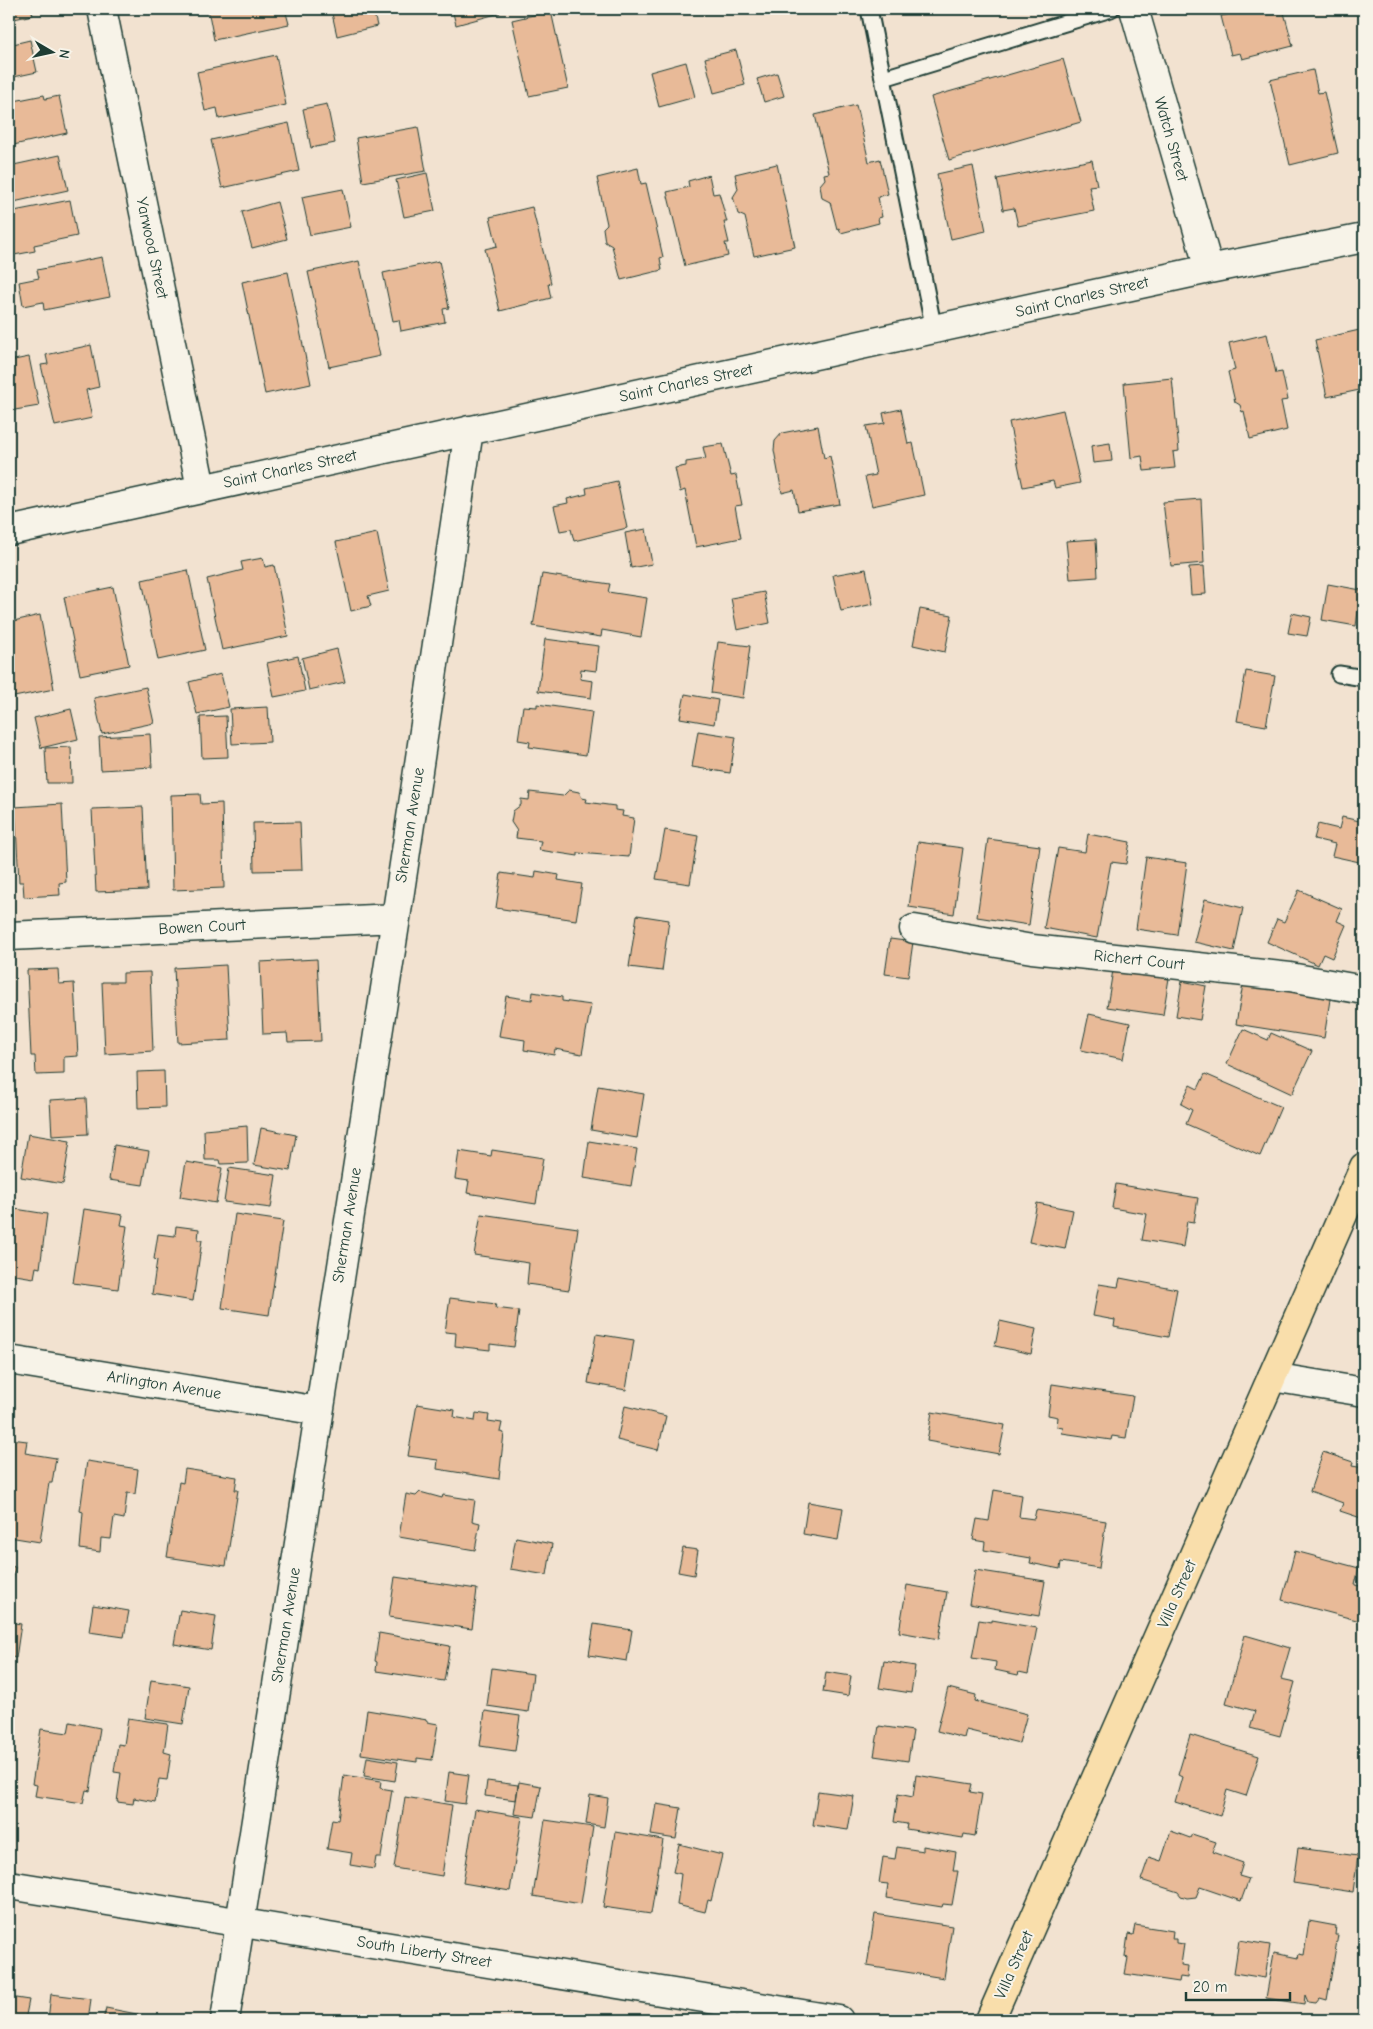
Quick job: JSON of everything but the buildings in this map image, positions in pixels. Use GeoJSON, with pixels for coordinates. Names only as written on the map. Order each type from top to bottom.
{"type":"FeatureCollection","features":[{"type":"Feature","properties":{"kind":"main road","name":"Villa Street"},"geometry":{"type":"LineString","coordinates":[[990,2020],[1364,1167]]}},
{"type":"Feature","properties":{"kind":"street","name":"Yarwood Street"},"geometry":{"type":"LineString","coordinates":[[102,9],[201,488]]}},
{"type":"Feature","properties":{"kind":"street","name":"Watch Street"},"geometry":{"type":"LineString","coordinates":[[1134,9],[1209,269]]}},
{"type":"Feature","properties":{"kind":"street","name":"Saint Charles Street"},"geometry":{"type":"LineString","coordinates":[[9,531],[1209,269],[1364,238]]}},
{"type":"Feature","properties":{"kind":"street","name":"Sherman Avenue"},"geometry":{"type":"LineString","coordinates":[[225,2020],[242,1922],[469,430]]}},
{"type":"Feature","properties":{"kind":"street","name":"Bowen Court"},"geometry":{"type":"LineString","coordinates":[[9,936],[396,918]]}},
{"type":"Feature","properties":{"kind":"street","name":"Richert Court"},"geometry":{"type":"LineString","coordinates":[[914,929],[1032,948],[1290,977],[1364,990]]}},
{"type":"Feature","properties":{"kind":"street","name":"Arlington Avenue"},"geometry":{"type":"LineString","coordinates":[[9,1360],[319,1411]]}},
{"type":"Feature","properties":{"kind":"street"},"geometry":{"type":"LineString","coordinates":[[1272,1377],[1364,1392]]}},
{"type":"Feature","properties":{"kind":"street","name":"South Liberty Street"},"geometry":{"type":"LineString","coordinates":[[9,1884],[242,1922],[730,2011],[839,2020]]}},
{"type":"Feature","properties":{"kind":"lane"},"geometry":{"type":"LineString","coordinates":[[869,9],[934,330]]}},
{"type":"Feature","properties":{"kind":"lane"},"geometry":{"type":"LineString","coordinates":[[884,78],[1111,9]]}},
{"type":"Feature","properties":{"kind":"lane"},"geometry":{"type":"LineString","coordinates":[[1340,674],[1364,678]]}}]}
